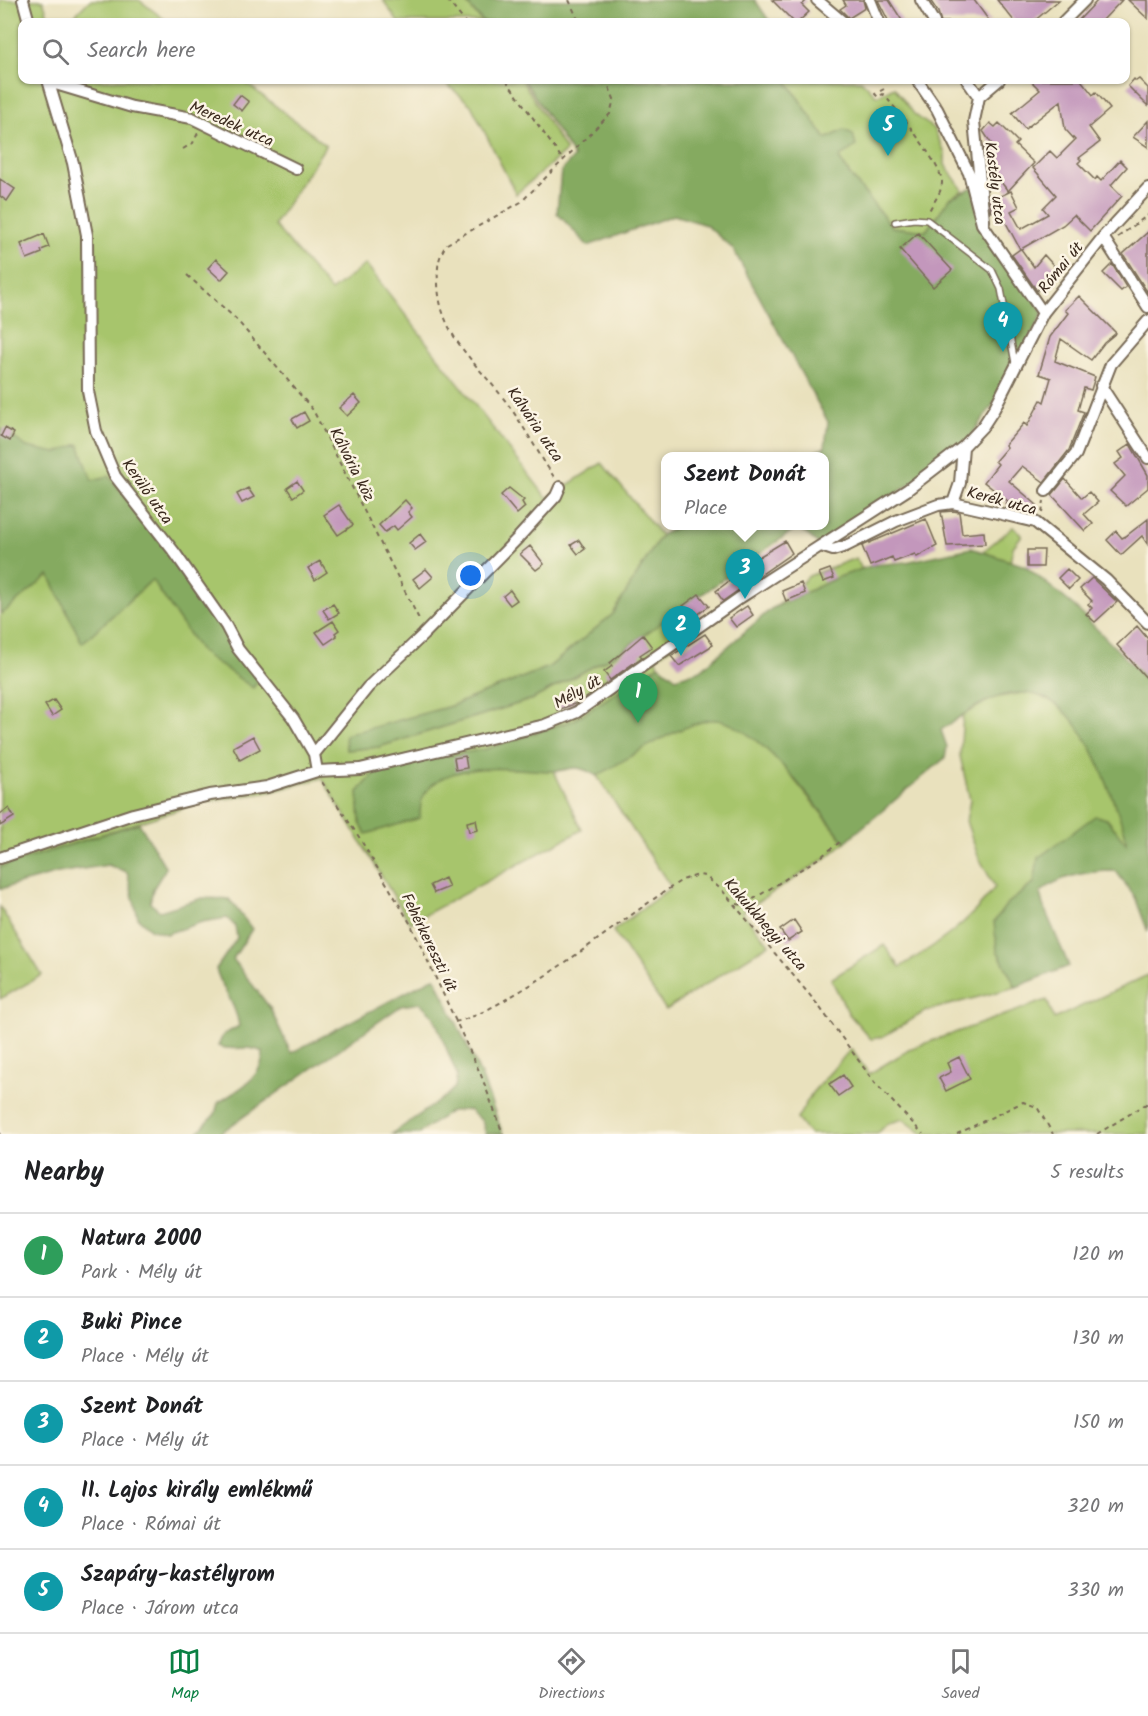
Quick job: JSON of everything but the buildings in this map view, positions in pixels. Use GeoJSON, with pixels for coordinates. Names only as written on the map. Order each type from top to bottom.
{"type":"FeatureCollection","features":[{"type":"Feature","properties":{"kind":"street"},"geometry":{"type":"LineString","coordinates":[[23,0],[28,18]]}},
{"type":"Feature","properties":{"kind":"street"},"geometry":{"type":"LineString","coordinates":[[817,0],[838,18]]}},
{"type":"Feature","properties":{"kind":"street"},"geometry":{"type":"LineString","coordinates":[[870,0],[877,18]]}},
{"type":"Feature","properties":{"kind":"street"},"geometry":{"type":"LineString","coordinates":[[921,0],[932,18]]}},
{"type":"Feature","properties":{"kind":"street"},"geometry":{"type":"LineString","coordinates":[[1067,18],[1085,0]]}},
{"type":"Feature","properties":{"kind":"street","name":"Kerülő utca"},"geometry":{"type":"LineString","coordinates":[[49,84],[73,163],[87,235],[88,391],[93,421],[103,448],[115,476],[175,552],[226,626],[238,649],[282,702],[314,754],[317,771]]}},
{"type":"Feature","properties":{"kind":"street","name":"Meredek utca"},"geometry":{"type":"LineString","coordinates":[[58,84],[132,107],[192,118],[296,170]]}},
{"type":"Feature","properties":{"kind":"street"},"geometry":{"type":"LineString","coordinates":[[919,84],[937,109],[969,173],[977,211],[984,227]]}},
{"type":"Feature","properties":{"kind":"street"},"geometry":{"type":"LineString","coordinates":[[970,84],[979,97],[994,84]]}},
{"type":"Feature","properties":{"kind":"street","name":"Kastély utca"},"geometry":{"type":"LineString","coordinates":[[979,97],[974,121],[982,180],[984,227],[1043,313]]}},
{"type":"Feature","properties":{"kind":"street","name":"Római út"},"geometry":{"type":"LineString","coordinates":[[963,447],[983,426],[994,410],[1043,313],[1103,237],[1148,188]]}},
{"type":"Feature","properties":{"kind":"street"},"geometry":{"type":"LineString","coordinates":[[1103,237],[1148,307]]}},
{"type":"Feature","properties":{"kind":"street"},"geometry":{"type":"LineString","coordinates":[[1046,491],[1076,454],[1087,431],[1101,386],[1111,364],[1148,321]]}},
{"type":"Feature","properties":{"kind":"street"},"geometry":{"type":"LineString","coordinates":[[1101,386],[1148,458]]}},
{"type":"Feature","properties":{"kind":"street"},"geometry":{"type":"LineString","coordinates":[[953,503],[960,483],[963,447]]}},
{"type":"Feature","properties":{"kind":"street","name":"Mély út"},"geometry":{"type":"LineString","coordinates":[[0,858],[133,814],[210,795],[267,787],[317,771],[360,769],[561,719],[577,712],[738,599],[926,477],[963,447]]}},
{"type":"Feature","properties":{"kind":"street","name":"Kálvária utca"},"geometry":{"type":"LineString","coordinates":[[314,754],[368,687],[423,635],[547,507],[560,487]]}},
{"type":"Feature","properties":{"kind":"street","name":"Kerék utca"},"geometry":{"type":"LineString","coordinates":[[821,546],[833,549],[846,546],[896,521],[938,505],[953,503],[1035,522],[1106,580],[1148,622]]}},
{"type":"Feature","properties":{"kind":"lane"},"geometry":{"type":"LineString","coordinates":[[896,222],[927,220],[992,270],[1000,289],[1015,365]]}},
{"type":"Feature","properties":{"kind":"path"},"geometry":{"type":"LineString","coordinates":[[447,0],[462,18]]}},
{"type":"Feature","properties":{"kind":"path"},"geometry":{"type":"LineString","coordinates":[[569,0],[577,18]]}},
{"type":"Feature","properties":{"kind":"path"},"geometry":{"type":"LineString","coordinates":[[509,84],[563,160]]}},
{"type":"Feature","properties":{"kind":"path","name":"Kálvária utca"},"geometry":{"type":"LineString","coordinates":[[560,487],[507,403],[473,366],[451,333],[442,314],[437,281],[440,253],[447,244],[521,202],[610,114],[614,99],[608,84]]}},
{"type":"Feature","properties":{"kind":"path"},"geometry":{"type":"LineString","coordinates":[[884,89],[876,94],[878,97],[883,94],[899,112],[942,179],[939,194],[927,213],[927,220]]}},
{"type":"Feature","properties":{"kind":"path"},"geometry":{"type":"LineString","coordinates":[[183,148],[198,136],[199,128],[192,118]]}},
{"type":"Feature","properties":{"kind":"path"},"geometry":{"type":"LineString","coordinates":[[1103,237],[1120,237],[1148,215]]}},
{"type":"Feature","properties":{"kind":"path","name":"Kálvária köz"},"geometry":{"type":"LineString","coordinates":[[187,275],[236,319],[313,410],[420,620],[423,635]]}},
{"type":"Feature","properties":{"kind":"path"},"geometry":{"type":"LineString","coordinates":[[1046,491],[1042,511],[1046,530]]}},
{"type":"Feature","properties":{"kind":"path","name":"Fehérkereszti út"},"geometry":{"type":"LineString","coordinates":[[317,771],[402,908],[481,1075],[503,1134]]}},
{"type":"Feature","properties":{"kind":"path"},"geometry":{"type":"LineString","coordinates":[[735,904],[744,904],[822,856],[841,841]]}},
{"type":"Feature","properties":{"kind":"path","name":"Kakukkhegyi utca"},"geometry":{"type":"LineString","coordinates":[[455,1022],[475,1017],[543,978],[604,938],[682,880],[691,876],[705,876],[735,904],[818,1005],[876,1083],[923,1134]]}},
{"type":"Feature","properties":{"kind":"path"},"geometry":{"type":"LineString","coordinates":[[957,1134],[1023,1102],[1038,1107],[1053,1134]]}},
{"type":"Feature","properties":{"kind":"path"},"geometry":{"type":"LineString","coordinates":[[1097,1134],[1148,1103]]}},
{"type":"Feature","properties":{"kind":"green space"},"geometry":{"type":"Polygon","coordinates":[[[0,0],[43,0],[49,18],[18,18],[18,84],[247,84],[326,145],[274,225],[331,291],[366,264],[547,498],[602,463],[661,535],[613,614],[549,667],[451,706],[346,735],[346,750],[379,747],[533,699],[618,653],[679,610],[692,631],[655,659],[659,665],[657,668],[675,682],[701,675],[809,576],[856,558],[864,573],[976,557],[1013,527],[1022,535],[1013,547],[1009,568],[1133,669],[1126,845],[1038,858],[1034,883],[1006,905],[997,950],[1016,987],[926,1011],[882,1037],[871,1039],[849,1014],[831,979],[884,945],[900,967],[952,932],[974,912],[995,887],[978,856],[966,821],[970,800],[960,756],[963,715],[993,698],[1029,692],[1059,704],[1001,655],[770,750],[845,842],[825,859],[742,912],[769,944],[666,1010],[613,931],[671,887],[597,776],[582,767],[552,767],[582,830],[410,923],[322,778],[270,792],[199,803],[0,867],[0,0]],[[619,693],[574,720],[535,732],[576,725],[619,693]]]}},
{"type":"Feature","properties":{"kind":"green space"},"geometry":{"type":"Polygon","coordinates":[[[90,0],[139,0],[163,18],[72,18],[90,0]]]}},
{"type":"Feature","properties":{"kind":"green space"},"geometry":{"type":"Polygon","coordinates":[[[383,0],[464,0],[479,18],[395,18],[383,0]]]}},
{"type":"Feature","properties":{"kind":"green space"},"geometry":{"type":"Polygon","coordinates":[[[464,0],[755,0],[767,18],[480,18],[464,0]]]}},
{"type":"Feature","properties":{"kind":"green space"},"geometry":{"type":"Polygon","coordinates":[[[447,84],[524,84],[566,151],[516,194],[471,105],[447,84]]]}},
{"type":"Feature","properties":{"kind":"green space"},"geometry":{"type":"Polygon","coordinates":[[[527,84],[789,84],[826,139],[844,130],[853,134],[856,146],[839,158],[892,227],[926,231],[950,198],[973,187],[977,211],[1043,313],[1004,389],[963,447],[821,546],[802,530],[829,530],[829,452],[815,452],[825,447],[828,422],[733,249],[706,225],[674,215],[588,246],[557,213],[561,171],[574,157],[527,84]]]}},
{"type":"Feature","properties":{"kind":"green space"},"geometry":{"type":"Polygon","coordinates":[[[789,84],[865,84],[877,96],[894,87],[914,114],[934,129],[945,153],[945,165],[963,190],[950,198],[926,231],[892,227],[839,158],[844,130],[826,139],[789,84]]]}},
{"type":"Feature","properties":{"kind":"green space"},"geometry":{"type":"Polygon","coordinates":[[[0,428],[27,447],[56,453],[79,444],[92,480],[109,476],[179,566],[260,678],[253,688],[201,652],[152,580],[82,643],[49,575],[2,614],[0,611],[0,428]]]}},
{"type":"Feature","properties":{"kind":"green space"},"geometry":{"type":"Polygon","coordinates":[[[671,530],[794,530],[618,653],[533,699],[379,747],[346,750],[345,735],[451,706],[549,667],[613,614],[661,535],[671,530]]]}},
{"type":"Feature","properties":{"kind":"green space"},"geometry":{"type":"Polygon","coordinates":[[[971,548],[1025,566],[1073,605],[1148,681],[1148,932],[1135,897],[1116,871],[1086,873],[1056,882],[1040,893],[1069,966],[1016,987],[997,950],[994,922],[1006,905],[1034,883],[1038,858],[1095,816],[1107,819],[1126,843],[1125,832],[1107,783],[1081,732],[1065,712],[1045,698],[1021,693],[985,702],[941,730],[947,747],[945,758],[845,842],[782,765],[741,730],[722,721],[704,721],[676,732],[597,776],[577,768],[549,771],[498,768],[460,772],[443,777],[430,787],[422,800],[420,818],[366,834],[360,823],[358,792],[374,774],[392,765],[486,749],[574,720],[659,665],[676,678],[701,670],[771,609],[836,578],[873,565],[906,562],[971,548]]]}},
{"type":"Feature","properties":{"kind":"green space"},"geometry":{"type":"Polygon","coordinates":[[[139,823],[166,868],[153,889],[150,903],[160,911],[202,898],[229,899],[252,929],[233,959],[270,1008],[291,1053],[435,977],[481,1075],[503,1134],[486,1134],[482,1121],[469,1110],[451,1111],[418,1134],[392,1134],[446,1096],[455,1087],[457,1075],[433,1015],[420,1003],[401,1006],[219,1134],[196,1134],[215,1114],[218,1103],[248,1082],[259,1069],[262,1061],[263,1052],[256,1049],[230,1049],[218,1046],[223,1035],[239,1026],[235,1011],[216,969],[237,938],[235,926],[227,918],[202,922],[166,934],[150,929],[138,918],[127,872],[108,865],[58,873],[0,889],[0,867],[139,823]]]}},
{"type":"Feature","properties":{"kind":"green space"},"geometry":{"type":"Polygon","coordinates":[[[0,907],[42,975],[0,999],[0,907]]]}},
{"type":"Feature","properties":{"kind":"green space"},"geometry":{"type":"Polygon","coordinates":[[[1148,975],[1148,1134],[923,1134],[903,1119],[887,1124],[877,1134],[809,1134],[797,1119],[812,1093],[851,1049],[869,1074],[912,1048],[1047,1000],[1054,1019],[1148,975]]]}},
{"type":"Feature","properties":{"kind":"place","name":"Szapáry-kastélyrom"},"geometry":{"type":"Point","coordinates":[888,156]}},
{"type":"Feature","properties":{"kind":"place","name":"II. Lajos király emlékmű"},"geometry":{"type":"Point","coordinates":[1003,352]}},
{"type":"Feature","properties":{"kind":"place","name":"Szent Donát"},"geometry":{"type":"Point","coordinates":[745,599]}},
{"type":"Feature","properties":{"kind":"place","name":"Buki Pince"},"geometry":{"type":"Point","coordinates":[681,656]}},
{"type":"Feature","properties":{"kind":"place","name":"Natura 2000"},"geometry":{"type":"Point","coordinates":[638,723]}}]}
